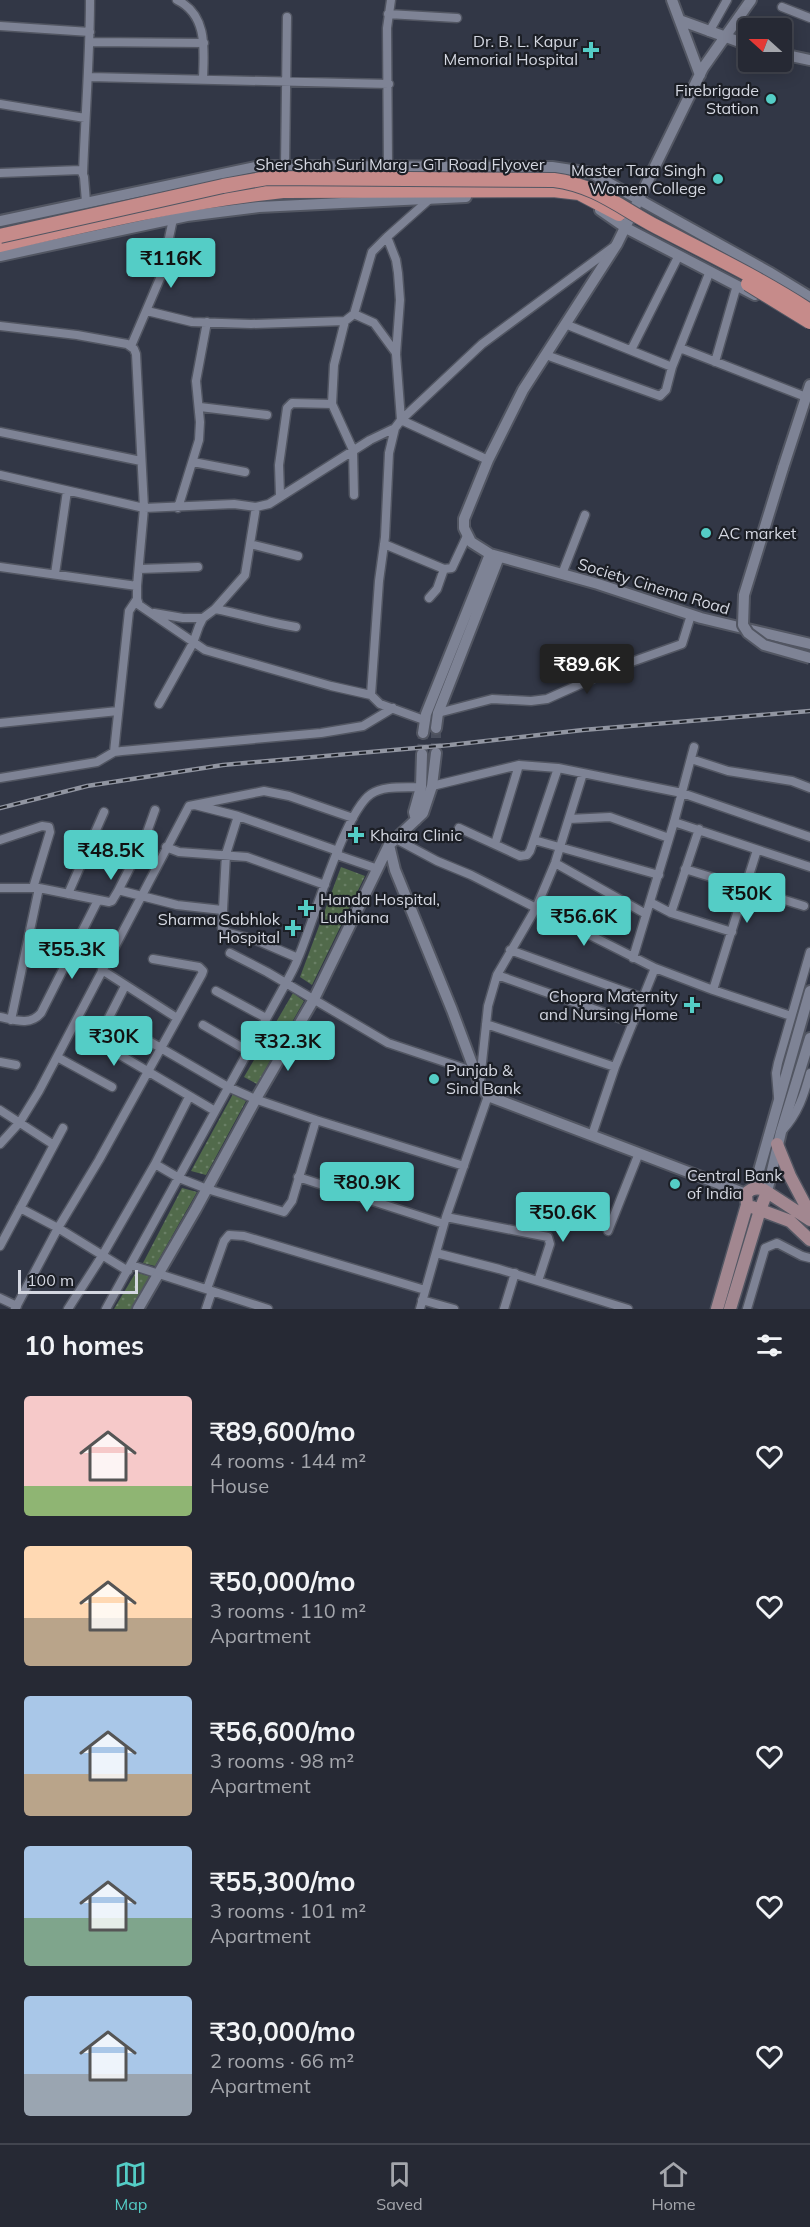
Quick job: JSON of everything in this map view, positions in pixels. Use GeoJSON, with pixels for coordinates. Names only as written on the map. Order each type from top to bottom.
{"type":"FeatureCollection","features":[{"type":"Feature","properties":{"kind":"main road","name":"Sher Shah Suri Marg - GT Road Flyover"},"geometry":{"type":"LineString","coordinates":[[0,237],[267,178],[554,180],[582,185],[605,195],[655,226],[770,285],[810,311]]}},
{"type":"Feature","properties":{"kind":"main road","name":"Sher Shah Suri Marg - GT Road Flyover"},"geometry":{"type":"LineString","coordinates":[[0,245],[122,217],[242,195],[283,191],[553,190],[579,193],[595,200],[762,291],[810,322]]}},
{"type":"Feature","properties":{"kind":"main road"},"geometry":{"type":"LineString","coordinates":[[779,1138],[789,1176],[810,1214]]}},
{"type":"Feature","properties":{"kind":"main road"},"geometry":{"type":"LineString","coordinates":[[717,1309],[749,1196],[761,1189],[810,1220]]}},
{"type":"Feature","properties":{"kind":"main road"},"geometry":{"type":"LineString","coordinates":[[731,1307],[767,1192]]}},
{"type":"Feature","properties":{"kind":"main road"},"geometry":{"type":"LineString","coordinates":[[749,1196],[760,1210],[790,1221],[810,1240]]}},
{"type":"Feature","properties":{"kind":"street"},"geometry":{"type":"LineString","coordinates":[[86,202],[83,174],[91,42],[90,0]]}},
{"type":"Feature","properties":{"kind":"street"},"geometry":{"type":"LineString","coordinates":[[177,0],[195,15],[202,30],[203,78]]}},
{"type":"Feature","properties":{"kind":"street"},"geometry":{"type":"LineString","coordinates":[[388,166],[388,14],[391,0]]}},
{"type":"Feature","properties":{"kind":"street"},"geometry":{"type":"LineString","coordinates":[[672,0],[682,21],[700,75]]}},
{"type":"Feature","properties":{"kind":"street"},"geometry":{"type":"LineString","coordinates":[[710,33],[728,0]]}},
{"type":"Feature","properties":{"kind":"street"},"geometry":{"type":"LineString","coordinates":[[494,555],[471,542],[467,536],[464,519],[488,460],[517,402],[626,228],[664,145],[700,75],[723,37],[750,0]]}},
{"type":"Feature","properties":{"kind":"street"},"geometry":{"type":"LineString","coordinates":[[782,7],[810,18]]}},
{"type":"Feature","properties":{"kind":"street"},"geometry":{"type":"LineString","coordinates":[[388,14],[457,18]]}},
{"type":"Feature","properties":{"kind":"street"},"geometry":{"type":"LineString","coordinates":[[285,166],[287,17]]}},
{"type":"Feature","properties":{"kind":"street"},"geometry":{"type":"LineString","coordinates":[[682,21],[738,42]]}},
{"type":"Feature","properties":{"kind":"street"},"geometry":{"type":"LineString","coordinates":[[0,26],[90,32]]}},
{"type":"Feature","properties":{"kind":"street"},"geometry":{"type":"LineString","coordinates":[[91,42],[204,43]]}},
{"type":"Feature","properties":{"kind":"street"},"geometry":{"type":"LineString","coordinates":[[792,56],[810,60]]}},
{"type":"Feature","properties":{"kind":"street"},"geometry":{"type":"LineString","coordinates":[[89,77],[389,84]]}},
{"type":"Feature","properties":{"kind":"street"},"geometry":{"type":"LineString","coordinates":[[0,104],[85,118]]}},
{"type":"Feature","properties":{"kind":"street"},"geometry":{"type":"LineString","coordinates":[[0,221],[260,166],[552,167],[591,173],[810,297]]}},
{"type":"Feature","properties":{"kind":"street"},"geometry":{"type":"LineString","coordinates":[[0,173],[74,169],[81,170],[83,174]]}},
{"type":"Feature","properties":{"kind":"street"},"geometry":{"type":"LineString","coordinates":[[0,256],[173,219],[259,207],[431,198],[565,195],[578,197],[626,228],[737,285],[810,328]]}},
{"type":"Feature","properties":{"kind":"street"},"geometry":{"type":"LineString","coordinates":[[147,311],[179,320],[207,322],[251,324],[345,321],[354,314],[370,257],[377,246],[431,198]]}},
{"type":"Feature","properties":{"kind":"street"},"geometry":{"type":"LineString","coordinates":[[131,346],[161,276],[173,219]]}},
{"type":"Feature","properties":{"kind":"street"},"geometry":{"type":"LineString","coordinates":[[387,237],[398,273],[400,300],[396,354],[401,420]]}},
{"type":"Feature","properties":{"kind":"street"},"geometry":{"type":"LineString","coordinates":[[424,720],[375,701],[371,695],[389,453],[395,428],[482,344],[617,244]]}},
{"type":"Feature","properties":{"kind":"street"},"geometry":{"type":"LineString","coordinates":[[631,350],[679,255]]}},
{"type":"Feature","properties":{"kind":"street"},"geometry":{"type":"LineString","coordinates":[[546,355],[660,396],[666,390],[672,367],[710,271]]}},
{"type":"Feature","properties":{"kind":"street"},"geometry":{"type":"LineString","coordinates":[[715,363],[737,285]]}},
{"type":"Feature","properties":{"kind":"street"},"geometry":{"type":"LineString","coordinates":[[354,314],[374,324],[396,354]]}},
{"type":"Feature","properties":{"kind":"street"},"geometry":{"type":"LineString","coordinates":[[345,321],[334,365],[332,404],[353,450],[354,495]]}},
{"type":"Feature","properties":{"kind":"street"},"geometry":{"type":"LineString","coordinates":[[178,508],[199,440],[200,407],[196,373],[207,322]]}},
{"type":"Feature","properties":{"kind":"street"},"geometry":{"type":"LineString","coordinates":[[565,324],[672,367]]}},
{"type":"Feature","properties":{"kind":"street"},"geometry":{"type":"LineString","coordinates":[[0,326],[77,335],[131,346],[136,354],[144,508],[137,586],[137,599],[140,605],[194,643],[211,651],[331,687],[371,695]]}},
{"type":"Feature","properties":{"kind":"street"},"geometry":{"type":"LineString","coordinates":[[680,348],[806,397]]}},
{"type":"Feature","properties":{"kind":"street"},"geometry":{"type":"LineString","coordinates":[[810,385],[744,595],[742,625],[748,633],[764,645],[810,658]]}},
{"type":"Feature","properties":{"kind":"street"},"geometry":{"type":"LineString","coordinates":[[280,495],[279,465],[287,408],[292,404],[332,404]]}},
{"type":"Feature","properties":{"kind":"street"},"geometry":{"type":"LineString","coordinates":[[200,407],[267,416]]}},
{"type":"Feature","properties":{"kind":"street"},"geometry":{"type":"LineString","coordinates":[[401,420],[488,460]]}},
{"type":"Feature","properties":{"kind":"street"},"geometry":{"type":"LineString","coordinates":[[0,475],[144,508],[234,504],[256,507],[269,504],[353,450],[395,428]]}},
{"type":"Feature","properties":{"kind":"street"},"geometry":{"type":"LineString","coordinates":[[0,432],[141,461]]}},
{"type":"Feature","properties":{"kind":"street"},"geometry":{"type":"LineString","coordinates":[[193,462],[245,472]]}},
{"type":"Feature","properties":{"kind":"street"},"geometry":{"type":"LineString","coordinates":[[55,574],[67,491]]}},
{"type":"Feature","properties":{"kind":"street"},"geometry":{"type":"LineString","coordinates":[[159,704],[194,643],[203,618],[215,609],[242,580],[246,569],[256,507]]}},
{"type":"Feature","properties":{"kind":"street"},"geometry":{"type":"LineString","coordinates":[[562,574],[585,515]]}},
{"type":"Feature","properties":{"kind":"street"},"geometry":{"type":"LineString","coordinates":[[384,544],[444,569],[452,568],[467,536]]}},
{"type":"Feature","properties":{"kind":"street"},"geometry":{"type":"LineString","coordinates":[[250,544],[298,556]]}},
{"type":"Feature","properties":{"kind":"street"},"geometry":{"type":"LineString","coordinates":[[436,728],[438,713],[494,555]]}},
{"type":"Feature","properties":{"kind":"street"},"geometry":{"type":"LineString","coordinates":[[423,733],[424,720],[494,555]]}},
{"type":"Feature","properties":{"kind":"street","name":"Society Cinema Road"},"geometry":{"type":"LineString","coordinates":[[494,555],[691,615],[810,642]]}},
{"type":"Feature","properties":{"kind":"street"},"geometry":{"type":"LineString","coordinates":[[0,567],[137,586]]}},
{"type":"Feature","properties":{"kind":"street"},"geometry":{"type":"LineString","coordinates":[[139,569],[198,567]]}},
{"type":"Feature","properties":{"kind":"street"},"geometry":{"type":"LineString","coordinates":[[429,598],[437,589],[444,569]]}},
{"type":"Feature","properties":{"kind":"street"},"geometry":{"type":"LineString","coordinates":[[114,752],[129,611],[137,599]]}},
{"type":"Feature","properties":{"kind":"street"},"geometry":{"type":"LineString","coordinates":[[215,609],[244,615],[266,623],[296,627]]}},
{"type":"Feature","properties":{"kind":"street"},"geometry":{"type":"LineString","coordinates":[[150,613],[183,618],[203,618]]}},
{"type":"Feature","properties":{"kind":"street"},"geometry":{"type":"LineString","coordinates":[[438,713],[498,698],[531,701],[547,699],[623,665],[682,644],[685,641],[691,615]]}},
{"type":"Feature","properties":{"kind":"street"},"geometry":{"type":"LineString","coordinates":[[0,778],[96,762],[114,752],[321,733],[363,726],[393,708]]}},
{"type":"Feature","properties":{"kind":"street"},"geometry":{"type":"LineString","coordinates":[[0,723],[118,711]]}},
{"type":"Feature","properties":{"kind":"street"},"geometry":{"type":"LineString","coordinates":[[633,958],[659,875],[694,747]]}},
{"type":"Feature","properties":{"kind":"street"},"geometry":{"type":"LineString","coordinates":[[138,1309],[207,1189],[255,1099],[314,999],[392,842],[423,813],[426,786],[436,753]]}},
{"type":"Feature","properties":{"kind":"street"},"geometry":{"type":"LineString","coordinates":[[422,754],[426,786]]}},
{"type":"Feature","properties":{"kind":"street"},"geometry":{"type":"LineString","coordinates":[[691,759],[728,771],[792,781],[810,788]]}},
{"type":"Feature","properties":{"kind":"street"},"geometry":{"type":"LineString","coordinates":[[495,844],[519,765]]}},
{"type":"Feature","properties":{"kind":"street"},"geometry":{"type":"LineString","coordinates":[[106,1309],[286,983],[353,818],[362,803],[372,793],[380,789],[426,786],[519,765],[558,768],[682,793],[810,837]]}},
{"type":"Feature","properties":{"kind":"street"},"geometry":{"type":"LineString","coordinates":[[459,828],[524,856],[530,851],[558,768]]}},
{"type":"Feature","properties":{"kind":"street"},"geometry":{"type":"LineString","coordinates":[[480,1085],[486,1024],[497,975],[536,908],[561,848],[583,773]]}},
{"type":"Feature","properties":{"kind":"street"},"geometry":{"type":"LineString","coordinates":[[0,1144],[20,1122],[57,1057],[186,808],[191,804],[264,791],[289,796],[353,818]]}},
{"type":"Feature","properties":{"kind":"street"},"geometry":{"type":"LineString","coordinates":[[191,804],[238,816],[378,869]]}},
{"type":"Feature","properties":{"kind":"street"},"geometry":{"type":"LineString","coordinates":[[0,888],[36,888],[112,901],[145,838],[155,810]]}},
{"type":"Feature","properties":{"kind":"street"},"geometry":{"type":"LineString","coordinates":[[68,894],[104,812]]}},
{"type":"Feature","properties":{"kind":"street"},"geometry":{"type":"LineString","coordinates":[[238,816],[226,854],[221,926],[224,931],[256,940],[298,958]]}},
{"type":"Feature","properties":{"kind":"street"},"geometry":{"type":"LineString","coordinates":[[569,819],[610,817],[669,838]]}},
{"type":"Feature","properties":{"kind":"street"},"geometry":{"type":"LineString","coordinates":[[674,822],[810,867]]}},
{"type":"Feature","properties":{"kind":"street"},"geometry":{"type":"LineString","coordinates":[[0,840],[42,826],[49,827],[50,832],[36,888],[11,1020]]}},
{"type":"Feature","properties":{"kind":"street"},"geometry":{"type":"LineString","coordinates":[[671,913],[699,829]]}},
{"type":"Feature","properties":{"kind":"street"},"geometry":{"type":"LineString","coordinates":[[534,840],[659,875]]}},
{"type":"Feature","properties":{"kind":"street"},"geometry":{"type":"LineString","coordinates":[[392,842],[536,908],[655,968],[791,1016]]}},
{"type":"Feature","properties":{"kind":"street"},"geometry":{"type":"LineString","coordinates":[[392,842],[395,870],[480,1085],[488,1096],[749,1196],[778,1105],[810,991]]}},
{"type":"Feature","properties":{"kind":"street"},"geometry":{"type":"LineString","coordinates":[[166,847],[178,852],[247,857],[326,885]]}},
{"type":"Feature","properties":{"kind":"street"},"geometry":{"type":"LineString","coordinates":[[713,990],[757,850]]}},
{"type":"Feature","properties":{"kind":"street"},"geometry":{"type":"LineString","coordinates":[[555,863],[646,914]]}},
{"type":"Feature","properties":{"kind":"street"},"geometry":{"type":"LineString","coordinates":[[685,868],[804,906]]}},
{"type":"Feature","properties":{"kind":"street"},"geometry":{"type":"LineString","coordinates":[[118,891],[177,905],[222,910]]}},
{"type":"Feature","properties":{"kind":"street"},"geometry":{"type":"LineString","coordinates":[[0,1017],[27,1021],[37,1017],[98,900]]}},
{"type":"Feature","properties":{"kind":"street"},"geometry":{"type":"LineString","coordinates":[[650,902],[671,913],[732,932]]}},
{"type":"Feature","properties":{"kind":"street"},"geometry":{"type":"LineString","coordinates":[[510,950],[643,998]]}},
{"type":"Feature","properties":{"kind":"street"},"geometry":{"type":"LineString","coordinates":[[778,1105],[776,1073],[810,952]]}},
{"type":"Feature","properties":{"kind":"street"},"geometry":{"type":"LineString","coordinates":[[230,953],[314,999],[387,1043],[476,1072]]}},
{"type":"Feature","properties":{"kind":"street"},"geometry":{"type":"LineString","coordinates":[[0,1298],[16,1308],[58,1228],[200,978],[202,969],[153,959]]}},
{"type":"Feature","properties":{"kind":"street"},"geometry":{"type":"LineString","coordinates":[[592,1136],[615,1067],[655,968]]}},
{"type":"Feature","properties":{"kind":"street"},"geometry":{"type":"LineString","coordinates":[[102,970],[177,1018]]}},
{"type":"Feature","properties":{"kind":"street"},"geometry":{"type":"LineString","coordinates":[[497,975],[633,1023]]}},
{"type":"Feature","properties":{"kind":"street"},"geometry":{"type":"LineString","coordinates":[[126,986],[98,1039],[99,1042],[215,1111]]}},
{"type":"Feature","properties":{"kind":"street"},"geometry":{"type":"LineString","coordinates":[[216,991],[266,1018]]}},
{"type":"Feature","properties":{"kind":"street"},"geometry":{"type":"LineString","coordinates":[[109,1018],[228,1087],[255,1099],[464,1166]]}},
{"type":"Feature","properties":{"kind":"street"},"geometry":{"type":"LineString","coordinates":[[486,1024],[615,1067]]}},
{"type":"Feature","properties":{"kind":"street"},"geometry":{"type":"LineString","coordinates":[[203,1025],[248,1051]]}},
{"type":"Feature","properties":{"kind":"street"},"geometry":{"type":"LineString","coordinates":[[767,1192],[779,1138],[806,1070],[810,1038]]}},
{"type":"Feature","properties":{"kind":"street"},"geometry":{"type":"LineString","coordinates":[[57,1057],[112,1087]]}},
{"type":"Feature","properties":{"kind":"street"},"geometry":{"type":"LineString","coordinates":[[0,1062],[16,1065]]}},
{"type":"Feature","properties":{"kind":"street"},"geometry":{"type":"LineString","coordinates":[[454,1309],[421,1305],[445,1221],[488,1096]]}},
{"type":"Feature","properties":{"kind":"street"},"geometry":{"type":"LineString","coordinates":[[68,1309],[102,1256],[189,1097]]}},
{"type":"Feature","properties":{"kind":"street"},"geometry":{"type":"LineString","coordinates":[[0,1110],[54,1144]]}},
{"type":"Feature","properties":{"kind":"street"},"geometry":{"type":"LineString","coordinates":[[154,1164],[179,1178],[207,1189],[284,1212],[290,1206],[316,1120]]}},
{"type":"Feature","properties":{"kind":"street"},"geometry":{"type":"LineString","coordinates":[[0,1246],[63,1128]]}},
{"type":"Feature","properties":{"kind":"street"},"geometry":{"type":"LineString","coordinates":[[608,1231],[639,1153]]}},
{"type":"Feature","properties":{"kind":"street"},"geometry":{"type":"LineString","coordinates":[[298,1177],[445,1221],[548,1237],[550,1244],[538,1281]]}},
{"type":"Feature","properties":{"kind":"street"},"geometry":{"type":"LineString","coordinates":[[20,1208],[58,1228],[102,1256],[130,1268],[159,1273],[268,1309]]}},
{"type":"Feature","properties":{"kind":"street"},"geometry":{"type":"LineString","coordinates":[[206,1309],[224,1241],[229,1235],[243,1236],[425,1290]]}},
{"type":"Feature","properties":{"kind":"street"},"geometry":{"type":"LineString","coordinates":[[731,1307],[746,1309],[765,1248],[777,1243],[810,1258]]}},
{"type":"Feature","properties":{"kind":"street"},"geometry":{"type":"LineString","coordinates":[[436,1253],[515,1274],[628,1309]]}},
{"type":"Feature","properties":{"kind":"street"},"geometry":{"type":"LineString","coordinates":[[504,1309],[515,1274]]}},
{"type":"Feature","properties":{"kind":"green space"},"geometry":{"type":"Polygon","coordinates":[[[341,867],[365,876],[312,985],[300,977],[341,867]]]}},
{"type":"Feature","properties":{"kind":"green space"},"geometry":{"type":"Polygon","coordinates":[[[293,993],[304,1001],[257,1084],[244,1077],[293,993]]]}},
{"type":"Feature","properties":{"kind":"green space"},"geometry":{"type":"Polygon","coordinates":[[[233,1094],[246,1101],[206,1175],[191,1171],[233,1094]]]}},
{"type":"Feature","properties":{"kind":"green space"},"geometry":{"type":"Polygon","coordinates":[[[182,1188],[197,1192],[155,1266],[143,1263],[182,1188]]]}},
{"type":"Feature","properties":{"kind":"green space"},"geometry":{"type":"Polygon","coordinates":[[[136,1272],[151,1277],[132,1309],[114,1309],[136,1272]]]}},
{"type":"Feature","properties":{"kind":"tunnel"},"geometry":{"type":"LineString","coordinates":[[436,728],[436,753]]}},
{"type":"Feature","properties":{"kind":"tunnel"},"geometry":{"type":"LineString","coordinates":[[422,754],[423,733]]}},
{"type":"Feature","properties":{"kind":"railway"},"geometry":{"type":"LineString","coordinates":[[0,808],[87,786],[223,765],[450,745],[583,730],[810,711]]}},
{"type":"Feature","properties":{"kind":"place","name":"Dr. B. L. Kapur Memorial Hospital"},"geometry":{"type":"Point","coordinates":[591,50]}},
{"type":"Feature","properties":{"kind":"place","name":"Firebrigade Station"},"geometry":{"type":"Point","coordinates":[771,99]}},
{"type":"Feature","properties":{"kind":"place","name":"Master Tara Singh Women College"},"geometry":{"type":"Point","coordinates":[718,179]}},
{"type":"Feature","properties":{"kind":"place","name":"AC market"},"geometry":{"type":"Point","coordinates":[706,533]}},
{"type":"Feature","properties":{"kind":"place","name":"Khaira Clinic"},"geometry":{"type":"Point","coordinates":[356,835]}},
{"type":"Feature","properties":{"kind":"place","name":"Handa Hospital, Ludhiana"},"geometry":{"type":"Point","coordinates":[306,908]}},
{"type":"Feature","properties":{"kind":"place","name":"Sharma Sabhlok Hospital"},"geometry":{"type":"Point","coordinates":[293,928]}},
{"type":"Feature","properties":{"kind":"place","name":"Chopra Maternity and Nursing Home"},"geometry":{"type":"Point","coordinates":[692,1005]}},
{"type":"Feature","properties":{"kind":"place","name":"Punjab & Sind Bank"},"geometry":{"type":"Point","coordinates":[434,1079]}},
{"type":"Feature","properties":{"kind":"place","name":"Central Bank of India"},"geometry":{"type":"Point","coordinates":[675,1184]}}]}
